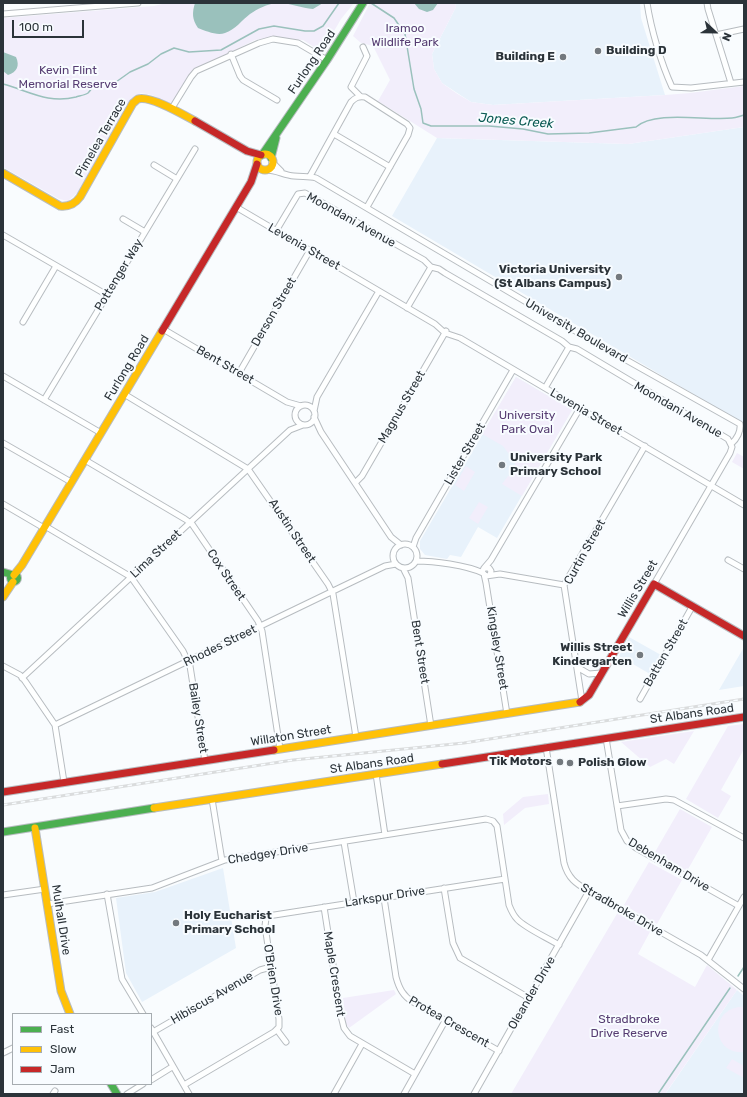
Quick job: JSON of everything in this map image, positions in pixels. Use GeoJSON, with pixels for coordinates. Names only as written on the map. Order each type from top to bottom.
{"type":"FeatureCollection","features":[{"type":"Feature","properties":{"kind":"main road","name":"Furlong Road"},"geometry":{"type":"LineString","coordinates":[[262,155],[278,134],[363,3]]}},
{"type":"Feature","properties":{"kind":"main road","name":"Pimelea Terrace"},"geometry":{"type":"LineString","coordinates":[[3,173],[56,204],[68,206],[75,203],[80,197],[133,103],[139,99],[147,99],[172,108],[247,151],[262,155]]}},
{"type":"Feature","properties":{"kind":"main road","name":"Furlong Road"},"geometry":{"type":"LineString","coordinates":[[272,160],[273,146],[278,134]]}},
{"type":"Feature","properties":{"kind":"main road","name":"Pimelea Terrace"},"geometry":{"type":"LineString","coordinates":[[247,151],[257,164]]}},
{"type":"Feature","properties":{"kind":"main road"},"geometry":{"type":"LineString","coordinates":[[262,155],[267,155],[272,160],[270,168],[265,170],[261,169],[257,164],[258,158],[262,155]]}},
{"type":"Feature","properties":{"kind":"main road","name":"Furlong Road"},"geometry":{"type":"LineString","coordinates":[[4,594],[251,182],[257,164]]}},
{"type":"Feature","properties":{"kind":"main road","name":"Furlong Road"},"geometry":{"type":"LineString","coordinates":[[251,182],[265,170]]}},
{"type":"Feature","properties":{"kind":"main road"},"geometry":{"type":"LineString","coordinates":[[3,572],[13,578]]}},
{"type":"Feature","properties":{"kind":"main road"},"geometry":{"type":"LineString","coordinates":[[654,584],[744,636]]}},
{"type":"Feature","properties":{"kind":"main road","name":"Willis Street"},"geometry":{"type":"LineString","coordinates":[[582,701],[589,695],[654,584]]}},
{"type":"Feature","properties":{"kind":"main road","name":"Willaton Street"},"geometry":{"type":"LineString","coordinates":[[3,792],[431,726],[582,701]]}},
{"type":"Feature","properties":{"kind":"main road","name":"St Albans Road"},"geometry":{"type":"LineString","coordinates":[[3,832],[744,717]]}},
{"type":"Feature","properties":{"kind":"main road","name":"Mulhall Drive"},"geometry":{"type":"LineString","coordinates":[[35,828],[61,991],[70,1013]]}},
{"type":"Feature","properties":{"kind":"main road"},"geometry":{"type":"LineString","coordinates":[[112,1085],[117,1094]]}},
{"type":"Feature","properties":{"kind":"street"},"geometry":{"type":"LineString","coordinates":[[3,14],[138,3]]}},
{"type":"Feature","properties":{"kind":"street"},"geometry":{"type":"LineString","coordinates":[[647,3],[651,24],[672,87],[682,88],[744,82]]}},
{"type":"Feature","properties":{"kind":"street"},"geometry":{"type":"LineString","coordinates":[[707,3],[731,83]]}},
{"type":"Feature","properties":{"kind":"street"},"geometry":{"type":"LineString","coordinates":[[716,35],[744,29]]}},
{"type":"Feature","properties":{"kind":"street"},"geometry":{"type":"LineString","coordinates":[[172,108],[191,77],[196,72],[231,54],[258,43],[273,40],[298,43],[327,60]]}},
{"type":"Feature","properties":{"kind":"street"},"geometry":{"type":"LineString","coordinates":[[363,47],[367,56],[351,87],[360,96],[365,97],[407,124],[410,128],[408,135],[367,207]]}},
{"type":"Feature","properties":{"kind":"street"},"geometry":{"type":"LineString","coordinates":[[231,54],[243,80],[277,100]]}},
{"type":"Feature","properties":{"kind":"street"},"geometry":{"type":"LineString","coordinates":[[310,176],[352,102],[355,98],[360,96]]}},
{"type":"Feature","properties":{"kind":"street"},"geometry":{"type":"LineString","coordinates":[[334,134],[390,167]]}},
{"type":"Feature","properties":{"kind":"street","name":"Pottenger Way"},"geometry":{"type":"LineString","coordinates":[[44,400],[195,150]]}},
{"type":"Feature","properties":{"kind":"street"},"geometry":{"type":"LineString","coordinates":[[272,160],[280,170],[287,175]]}},
{"type":"Feature","properties":{"kind":"street"},"geometry":{"type":"LineString","coordinates":[[154,165],[177,179]]}},
{"type":"Feature","properties":{"kind":"street","name":"University Boulevard"},"geometry":{"type":"LineString","coordinates":[[265,170],[275,170],[287,175],[310,176],[330,186],[589,339],[740,424],[737,436],[731,444]]}},
{"type":"Feature","properties":{"kind":"street","name":"Moondani Avenue"},"geometry":{"type":"LineString","coordinates":[[276,230],[298,194],[306,193],[424,260],[431,268],[439,269],[558,339],[568,349],[577,350],[724,436],[732,447],[712,486]]}},
{"type":"Feature","properties":{"kind":"street","name":"Levenia Street"},"geometry":{"type":"LineString","coordinates":[[236,207],[407,308],[435,324],[441,325],[446,332],[456,334],[460,338],[513,370],[744,505]]}},
{"type":"Feature","properties":{"kind":"street"},"geometry":{"type":"LineString","coordinates":[[123,219],[145,232]]}},
{"type":"Feature","properties":{"kind":"street"},"geometry":{"type":"LineString","coordinates":[[3,235],[107,295]]}},
{"type":"Feature","properties":{"kind":"street","name":"Derson Street"},"geometry":{"type":"LineString","coordinates":[[239,373],[310,250]]}},
{"type":"Feature","properties":{"kind":"street"},"geometry":{"type":"LineString","coordinates":[[24,322],[56,266]]}},
{"type":"Feature","properties":{"kind":"street"},"geometry":{"type":"LineString","coordinates":[[407,308],[431,268]]}},
{"type":"Feature","properties":{"kind":"street"},"geometry":{"type":"LineString","coordinates":[[379,291],[318,397],[314,417],[321,432],[391,537],[395,549],[393,557],[396,564],[403,568],[410,567],[416,561],[417,555]]}},
{"type":"Feature","properties":{"kind":"street","name":"Bent Street"},"geometry":{"type":"LineString","coordinates":[[163,329],[288,402],[303,406]]}},
{"type":"Feature","properties":{"kind":"street","name":"Magnus Street"},"geometry":{"type":"LineString","coordinates":[[355,483],[362,476],[446,332]]}},
{"type":"Feature","properties":{"kind":"street"},"geometry":{"type":"LineString","coordinates":[[545,388],[568,349]]}},
{"type":"Feature","properties":{"kind":"street","name":"Lister Street"},"geometry":{"type":"LineString","coordinates":[[413,548],[416,538],[513,370]]}},
{"type":"Feature","properties":{"kind":"street"},"geometry":{"type":"LineString","coordinates":[[3,376],[101,433]]}},
{"type":"Feature","properties":{"kind":"street","name":"Austin Street"},"geometry":{"type":"LineString","coordinates":[[124,394],[248,468],[332,591],[356,737]]}},
{"type":"Feature","properties":{"kind":"street"},"geometry":{"type":"LineString","coordinates":[[318,397],[303,406],[296,415],[298,422],[321,432]]}},
{"type":"Feature","properties":{"kind":"street","name":"Bent Street"},"geometry":{"type":"LineString","coordinates":[[288,402],[296,415]]}},
{"type":"Feature","properties":{"kind":"street"},"geometry":{"type":"LineString","coordinates":[[303,406],[310,407],[314,411]]}},
{"type":"Feature","properties":{"kind":"street","name":"Kingsley Street"},"geometry":{"type":"LineString","coordinates":[[507,714],[486,583],[487,571],[491,560],[580,408]]}},
{"type":"Feature","properties":{"kind":"street","name":"Lima Street"},"geometry":{"type":"LineString","coordinates":[[290,430],[296,415]]}},
{"type":"Feature","properties":{"kind":"street"},"geometry":{"type":"LineString","coordinates":[[305,425],[312,422],[314,417]]}},
{"type":"Feature","properties":{"kind":"street","name":"Lima Street"},"geometry":{"type":"LineString","coordinates":[[22,678],[290,430],[305,425]]}},
{"type":"Feature","properties":{"kind":"street"},"geometry":{"type":"LineString","coordinates":[[3,443],[71,482]]}},
{"type":"Feature","properties":{"kind":"street","name":"Curtin Street"},"geometry":{"type":"LineString","coordinates":[[582,701],[564,585],[645,446]]}},
{"type":"Feature","properties":{"kind":"street","name":"Cox Street"},"geometry":{"type":"LineString","coordinates":[[84,460],[190,522],[260,626],[280,749]]}},
{"type":"Feature","properties":{"kind":"street","name":"Willis Street"},"geometry":{"type":"LineString","coordinates":[[654,584],[712,486]]}},
{"type":"Feature","properties":{"kind":"street","name":"Bailey Street"},"geometry":{"type":"LineString","coordinates":[[3,504],[131,577],[188,660],[205,761]]}},
{"type":"Feature","properties":{"kind":"street"},"geometry":{"type":"LineString","coordinates":[[391,537],[401,545]]}},
{"type":"Feature","properties":{"kind":"street","name":"Lister Street"},"geometry":{"type":"LineString","coordinates":[[408,544],[416,538]]}},
{"type":"Feature","properties":{"kind":"street"},"geometry":{"type":"LineString","coordinates":[[395,549],[401,545],[408,544],[413,548],[417,555],[428,561]]}},
{"type":"Feature","properties":{"kind":"street","name":"Rhodes Street"},"geometry":{"type":"LineString","coordinates":[[385,566],[393,557]]}},
{"type":"Feature","properties":{"kind":"street"},"geometry":{"type":"LineString","coordinates":[[728,560],[744,569]]}},
{"type":"Feature","properties":{"kind":"street"},"geometry":{"type":"LineString","coordinates":[[416,561],[428,561],[564,585]]}},
{"type":"Feature","properties":{"kind":"street","name":"Rhodes Street"},"geometry":{"type":"LineString","coordinates":[[55,725],[332,591],[385,566],[396,564]]}},
{"type":"Feature","properties":{"kind":"street","name":"Bent Street"},"geometry":{"type":"LineString","coordinates":[[408,578],[410,567]]}},
{"type":"Feature","properties":{"kind":"street","name":"Bent Street"},"geometry":{"type":"LineString","coordinates":[[403,568],[408,578],[431,726]]}},
{"type":"Feature","properties":{"kind":"street","name":"Batten Street"},"geometry":{"type":"LineString","coordinates":[[640,699],[692,607]]}},
{"type":"Feature","properties":{"kind":"street"},"geometry":{"type":"LineString","coordinates":[[3,666],[22,678],[55,725],[64,782]]}},
{"type":"Feature","properties":{"kind":"street"},"geometry":{"type":"LineString","coordinates":[[577,667],[589,674],[601,673]]}},
{"type":"Feature","properties":{"kind":"street","name":"Debenham Drive"},"geometry":{"type":"LineString","coordinates":[[606,738],[622,833],[627,841],[739,906]]}},
{"type":"Feature","properties":{"kind":"street","name":"Stradbroke Drive"},"geometry":{"type":"LineString","coordinates":[[546,747],[564,863],[566,870],[573,880],[589,891],[708,960],[744,989]]}},
{"type":"Feature","properties":{"kind":"street"},"geometry":{"type":"LineString","coordinates":[[376,774],[385,835]]}},
{"type":"Feature","properties":{"kind":"street"},"geometry":{"type":"LineString","coordinates":[[212,799],[222,862]]}},
{"type":"Feature","properties":{"kind":"street"},"geometry":{"type":"LineString","coordinates":[[617,806],[666,799],[674,800],[744,838]]}},
{"type":"Feature","properties":{"kind":"street","name":"Chedgey Drive"},"geometry":{"type":"LineString","coordinates":[[47,904],[152,888],[222,862],[486,819],[493,821],[497,826],[505,879]]}},
{"type":"Feature","properties":{"kind":"street"},"geometry":{"type":"LineString","coordinates":[[344,842],[354,902]]}},
{"type":"Feature","properties":{"kind":"street"},"geometry":{"type":"LineString","coordinates":[[505,879],[509,905],[518,921],[559,945]]}},
{"type":"Feature","properties":{"kind":"street","name":"Larkspur Drive"},"geometry":{"type":"LineString","coordinates":[[266,918],[269,915],[505,879]]}},
{"type":"Feature","properties":{"kind":"street"},"geometry":{"type":"LineString","coordinates":[[444,888],[453,943],[460,958],[529,998]]}},
{"type":"Feature","properties":{"kind":"street"},"geometry":{"type":"LineString","coordinates":[[3,895],[45,889]]}},
{"type":"Feature","properties":{"kind":"street","name":"Oleander Drive"},"geometry":{"type":"LineString","coordinates":[[474,1094],[589,891]]}},
{"type":"Feature","properties":{"kind":"street"},"geometry":{"type":"LineString","coordinates":[[107,894],[122,979],[141,1013]]}},
{"type":"Feature","properties":{"kind":"street"},"geometry":{"type":"LineString","coordinates":[[708,960],[744,897]]}},
{"type":"Feature","properties":{"kind":"street","name":"Protea Crescent"},"geometry":{"type":"LineString","coordinates":[[384,898],[396,977],[400,990],[409,1000],[499,1051]]}},
{"type":"Feature","properties":{"kind":"street","name":"Maple Crescent"},"geometry":{"type":"LineString","coordinates":[[324,907],[342,1023],[350,1036],[415,1074]]}},
{"type":"Feature","properties":{"kind":"street","name":"O'Brien Drive"},"geometry":{"type":"LineString","coordinates":[[184,1085],[277,1030],[280,1022],[265,926],[266,918]]}},
{"type":"Feature","properties":{"kind":"street","name":"Hibiscus Avenue"},"geometry":{"type":"LineString","coordinates":[[152,1030],[260,970],[271,968]]}},
{"type":"Feature","properties":{"kind":"street"},"geometry":{"type":"LineString","coordinates":[[404,1094],[445,1021]]}},
{"type":"Feature","properties":{"kind":"street"},"geometry":{"type":"LineString","coordinates":[[152,1030],[172,1067],[189,1094]]}},
{"type":"Feature","properties":{"kind":"street"},"geometry":{"type":"LineString","coordinates":[[277,1030],[286,1042]]}},
{"type":"Feature","properties":{"kind":"street"},"geometry":{"type":"LineString","coordinates":[[334,1094],[362,1044]]}},
{"type":"Feature","properties":{"kind":"street"},"geometry":{"type":"LineString","coordinates":[[3,1054],[12,1049]]}},
{"type":"Feature","properties":{"kind":"street"},"geometry":{"type":"LineString","coordinates":[[152,1079],[172,1067]]}},
{"type":"Feature","properties":{"kind":"street"},"geometry":{"type":"LineString","coordinates":[[127,1094],[142,1085]]}},
{"type":"Feature","properties":{"kind":"shaded area"},"geometry":{"type":"Polygon","coordinates":[[[195,3],[276,3],[256,10],[232,30],[219,34],[198,28],[193,16],[195,3]]]}},
{"type":"Feature","properties":{"kind":"shaded area"},"geometry":{"type":"Polygon","coordinates":[[[281,3],[323,3],[313,9],[281,3]]]}},
{"type":"Feature","properties":{"kind":"shaded area"},"geometry":{"type":"Polygon","coordinates":[[[414,3],[438,3],[433,10],[427,12],[419,9],[414,3]]]}},
{"type":"Feature","properties":{"kind":"shaded area"},"geometry":{"type":"Polygon","coordinates":[[[455,3],[640,3],[641,18],[665,95],[493,105],[471,102],[442,83],[434,69],[432,54],[456,7],[455,3]]]}},
{"type":"Feature","properties":{"kind":"shaded area"},"geometry":{"type":"Polygon","coordinates":[[[3,52],[16,57],[18,63],[16,70],[8,75],[3,71],[3,52]]]}},
{"type":"Feature","properties":{"kind":"shaded area","name":"Victoria University (St Albans Campus)"},"geometry":{"type":"Polygon","coordinates":[[[744,127],[744,424],[392,216],[437,138],[628,144],[744,127]]]}},
{"type":"Feature","properties":{"kind":"shaded area","name":"University Park Primary School"},"geometry":{"type":"Polygon","coordinates":[[[516,377],[572,410],[497,538],[478,527],[461,557],[450,555],[447,559],[425,555],[420,549],[420,541],[516,377]]]}},
{"type":"Feature","properties":{"kind":"shaded area","name":"Willis Street Kindergarten"},"geometry":{"type":"Polygon","coordinates":[[[629,637],[661,655],[650,674],[619,656],[629,637]]]}},
{"type":"Feature","properties":{"kind":"shaded area"},"geometry":{"type":"Polygon","coordinates":[[[744,647],[744,686],[719,690],[744,647]]]}},
{"type":"Feature","properties":{"kind":"shaded area","name":"Holy Eucharist Primary School"},"geometry":{"type":"Polygon","coordinates":[[[223,868],[236,948],[142,1002],[126,973],[116,898],[155,892],[223,868]]]}},
{"type":"Feature","properties":{"kind":"shaded area"},"geometry":{"type":"Polygon","coordinates":[[[737,990],[744,996],[744,1094],[666,1093],[737,990]]]}},
{"type":"Feature","properties":{"kind":"green space","name":"Kevin Flint Memorial Reserve"},"geometry":{"type":"Polygon","coordinates":[[[166,3],[354,3],[341,19],[322,52],[303,40],[266,38],[255,40],[195,70],[186,80],[171,104],[152,95],[141,93],[131,100],[77,193],[68,201],[59,199],[3,167],[3,18],[154,6],[166,3]]]}},
{"type":"Feature","properties":{"kind":"green space","name":"Iramoo Wildlife Park"},"geometry":{"type":"Polygon","coordinates":[[[370,3],[455,3],[456,7],[432,54],[434,69],[442,83],[471,102],[493,105],[665,95],[744,86],[744,127],[628,144],[437,138],[378,101],[390,80],[373,46],[361,43],[353,36],[370,3]]]}},
{"type":"Feature","properties":{"kind":"green space","name":"University Park Oval"},"geometry":{"type":"Polygon","coordinates":[[[516,377],[572,410],[522,496],[502,484],[508,476],[515,472],[515,462],[503,446],[482,434],[516,377]]]}},
{"type":"Feature","properties":{"kind":"green space"},"geometry":{"type":"Polygon","coordinates":[[[737,453],[744,457],[744,469],[732,462],[737,453]]]}},
{"type":"Feature","properties":{"kind":"green space"},"geometry":{"type":"Polygon","coordinates":[[[466,466],[475,472],[464,491],[455,485],[466,466]]]}},
{"type":"Feature","properties":{"kind":"green space"},"geometry":{"type":"Polygon","coordinates":[[[479,502],[488,507],[478,524],[469,518],[479,502]]]}},
{"type":"Feature","properties":{"kind":"green space"},"geometry":{"type":"Polygon","coordinates":[[[744,724],[744,749],[721,790],[731,796],[718,818],[686,799],[728,726],[744,724]]]}},
{"type":"Feature","properties":{"kind":"green space"},"geometry":{"type":"Polygon","coordinates":[[[694,731],[674,764],[666,759],[650,767],[621,742],[694,731]]]}},
{"type":"Feature","properties":{"kind":"green space"},"geometry":{"type":"Polygon","coordinates":[[[548,794],[549,804],[525,808],[504,825],[503,814],[523,797],[548,794]]]}},
{"type":"Feature","properties":{"kind":"green space"},"geometry":{"type":"Polygon","coordinates":[[[680,809],[712,827],[687,871],[655,852],[680,809]]]}},
{"type":"Feature","properties":{"kind":"green space"},"geometry":{"type":"Polygon","coordinates":[[[649,862],[682,880],[657,924],[624,905],[649,862]]]}},
{"type":"Feature","properties":{"kind":"green space","name":"Stradbroke Drive Reserve"},"geometry":{"type":"Polygon","coordinates":[[[618,912],[651,930],[638,954],[695,987],[707,965],[737,990],[665,1094],[511,1094],[618,912]]]}},
{"type":"Feature","properties":{"kind":"green space"},"geometry":{"type":"Polygon","coordinates":[[[394,990],[396,994],[349,1028],[346,1024],[343,998],[394,990]]]}},
{"type":"Feature","properties":{"kind":"green space"},"geometry":{"type":"Polygon","coordinates":[[[738,1007],[744,1007],[744,1052],[734,1051],[726,1047],[721,1041],[718,1033],[722,1017],[728,1011],[738,1007]]]}},
{"type":"Feature","properties":{"kind":"green space"},"geometry":{"type":"Polygon","coordinates":[[[732,1059],[744,1066],[744,1078],[726,1068],[732,1059]]]}},
{"type":"Feature","properties":{"kind":"waterway","name":"Jones Creek"},"geometry":{"type":"LineString","coordinates":[[3,84],[47,98],[66,99],[76,97],[88,93],[94,85],[116,82],[130,72],[148,64],[161,54],[174,48],[189,52],[221,50],[259,29],[274,26],[314,31],[323,26],[339,3]]}},
{"type":"Feature","properties":{"kind":"waterway","name":"Jones Creek"},"geometry":{"type":"LineString","coordinates":[[371,3],[394,18],[405,34],[414,89],[421,109],[423,123],[431,126],[489,126],[523,129],[548,134],[589,133],[636,127],[645,122],[668,117],[721,119],[734,118],[744,115]]}},
{"type":"Feature","properties":{"kind":"waterway"},"geometry":{"type":"LineString","coordinates":[[738,976],[744,967]]}},
{"type":"Feature","properties":{"kind":"waterway"},"geometry":{"type":"LineString","coordinates":[[658,1094],[730,988]]}},
{"type":"Feature","properties":{"kind":"railway"},"geometry":{"type":"LineString","coordinates":[[3,805],[293,760],[464,743],[744,699]]}},
{"type":"Feature","properties":{"kind":"traffic: fast"},"geometry":{"type":"LineString","coordinates":[[262,155],[327,60],[363,3]]}},
{"type":"Feature","properties":{"kind":"traffic: fast"},"geometry":{"type":"LineString","coordinates":[[271,158],[276,138]]}},
{"type":"Feature","properties":{"kind":"traffic: fast"},"geometry":{"type":"LineString","coordinates":[[3,572],[13,575]]}},
{"type":"Feature","properties":{"kind":"traffic: fast"},"geometry":{"type":"LineString","coordinates":[[14,574],[17,575],[18,578],[17,581],[14,582],[11,581],[10,578],[11,575],[14,574]]}},
{"type":"Feature","properties":{"kind":"traffic: fast"},"geometry":{"type":"LineString","coordinates":[[3,832],[154,808]]}},
{"type":"Feature","properties":{"kind":"traffic: fast"},"geometry":{"type":"LineString","coordinates":[[112,1085],[117,1094]]}},
{"type":"Feature","properties":{"kind":"traffic: slow"},"geometry":{"type":"LineString","coordinates":[[3,173],[60,206],[69,205],[76,202],[80,197],[133,103],[137,99],[150,100],[158,103],[195,121]]}},
{"type":"Feature","properties":{"kind":"traffic: slow"},"geometry":{"type":"LineString","coordinates":[[265,154],[272,159],[273,162],[268,169],[265,170],[258,165],[257,162],[262,155],[265,154]]}},
{"type":"Feature","properties":{"kind":"traffic: slow"},"geometry":{"type":"LineString","coordinates":[[14,575],[22,565],[162,331]]}},
{"type":"Feature","properties":{"kind":"traffic: slow"},"geometry":{"type":"LineString","coordinates":[[3,597],[13,582]]}},
{"type":"Feature","properties":{"kind":"traffic: slow"},"geometry":{"type":"LineString","coordinates":[[274,750],[580,702]]}},
{"type":"Feature","properties":{"kind":"traffic: slow"},"geometry":{"type":"LineString","coordinates":[[154,808],[442,764]]}},
{"type":"Feature","properties":{"kind":"traffic: slow"},"geometry":{"type":"LineString","coordinates":[[35,828],[61,991],[70,1013]]}},
{"type":"Feature","properties":{"kind":"traffic: jam"},"geometry":{"type":"LineString","coordinates":[[195,121],[247,151],[261,155]]}},
{"type":"Feature","properties":{"kind":"traffic: jam"},"geometry":{"type":"LineString","coordinates":[[162,331],[251,182],[257,164]]}},
{"type":"Feature","properties":{"kind":"traffic: jam"},"geometry":{"type":"LineString","coordinates":[[580,702],[589,695],[654,584],[744,636]]}},
{"type":"Feature","properties":{"kind":"traffic: jam"},"geometry":{"type":"LineString","coordinates":[[442,764],[744,717]]}},
{"type":"Feature","properties":{"kind":"traffic: jam"},"geometry":{"type":"LineString","coordinates":[[3,792],[274,750]]}},
{"type":"Feature","properties":{"kind":"place","name":"Building D"},"geometry":{"type":"Point","coordinates":[598,51]}},
{"type":"Feature","properties":{"kind":"place","name":"Building E"},"geometry":{"type":"Point","coordinates":[563,57]}},
{"type":"Feature","properties":{"kind":"place","name":"Victoria University (St Albans Campus)"},"geometry":{"type":"Point","coordinates":[619,277]}},
{"type":"Feature","properties":{"kind":"place","name":"University Park Primary School"},"geometry":{"type":"Point","coordinates":[502,465]}},
{"type":"Feature","properties":{"kind":"place","name":"Willis Street Kindergarten"},"geometry":{"type":"Point","coordinates":[640,655]}},
{"type":"Feature","properties":{"kind":"place","name":"Tik Motors"},"geometry":{"type":"Point","coordinates":[560,762]}},
{"type":"Feature","properties":{"kind":"place","name":"Polish Glow"},"geometry":{"type":"Point","coordinates":[570,763]}},
{"type":"Feature","properties":{"kind":"place","name":"Holy Eucharist Primary School"},"geometry":{"type":"Point","coordinates":[176,923]}}]}
